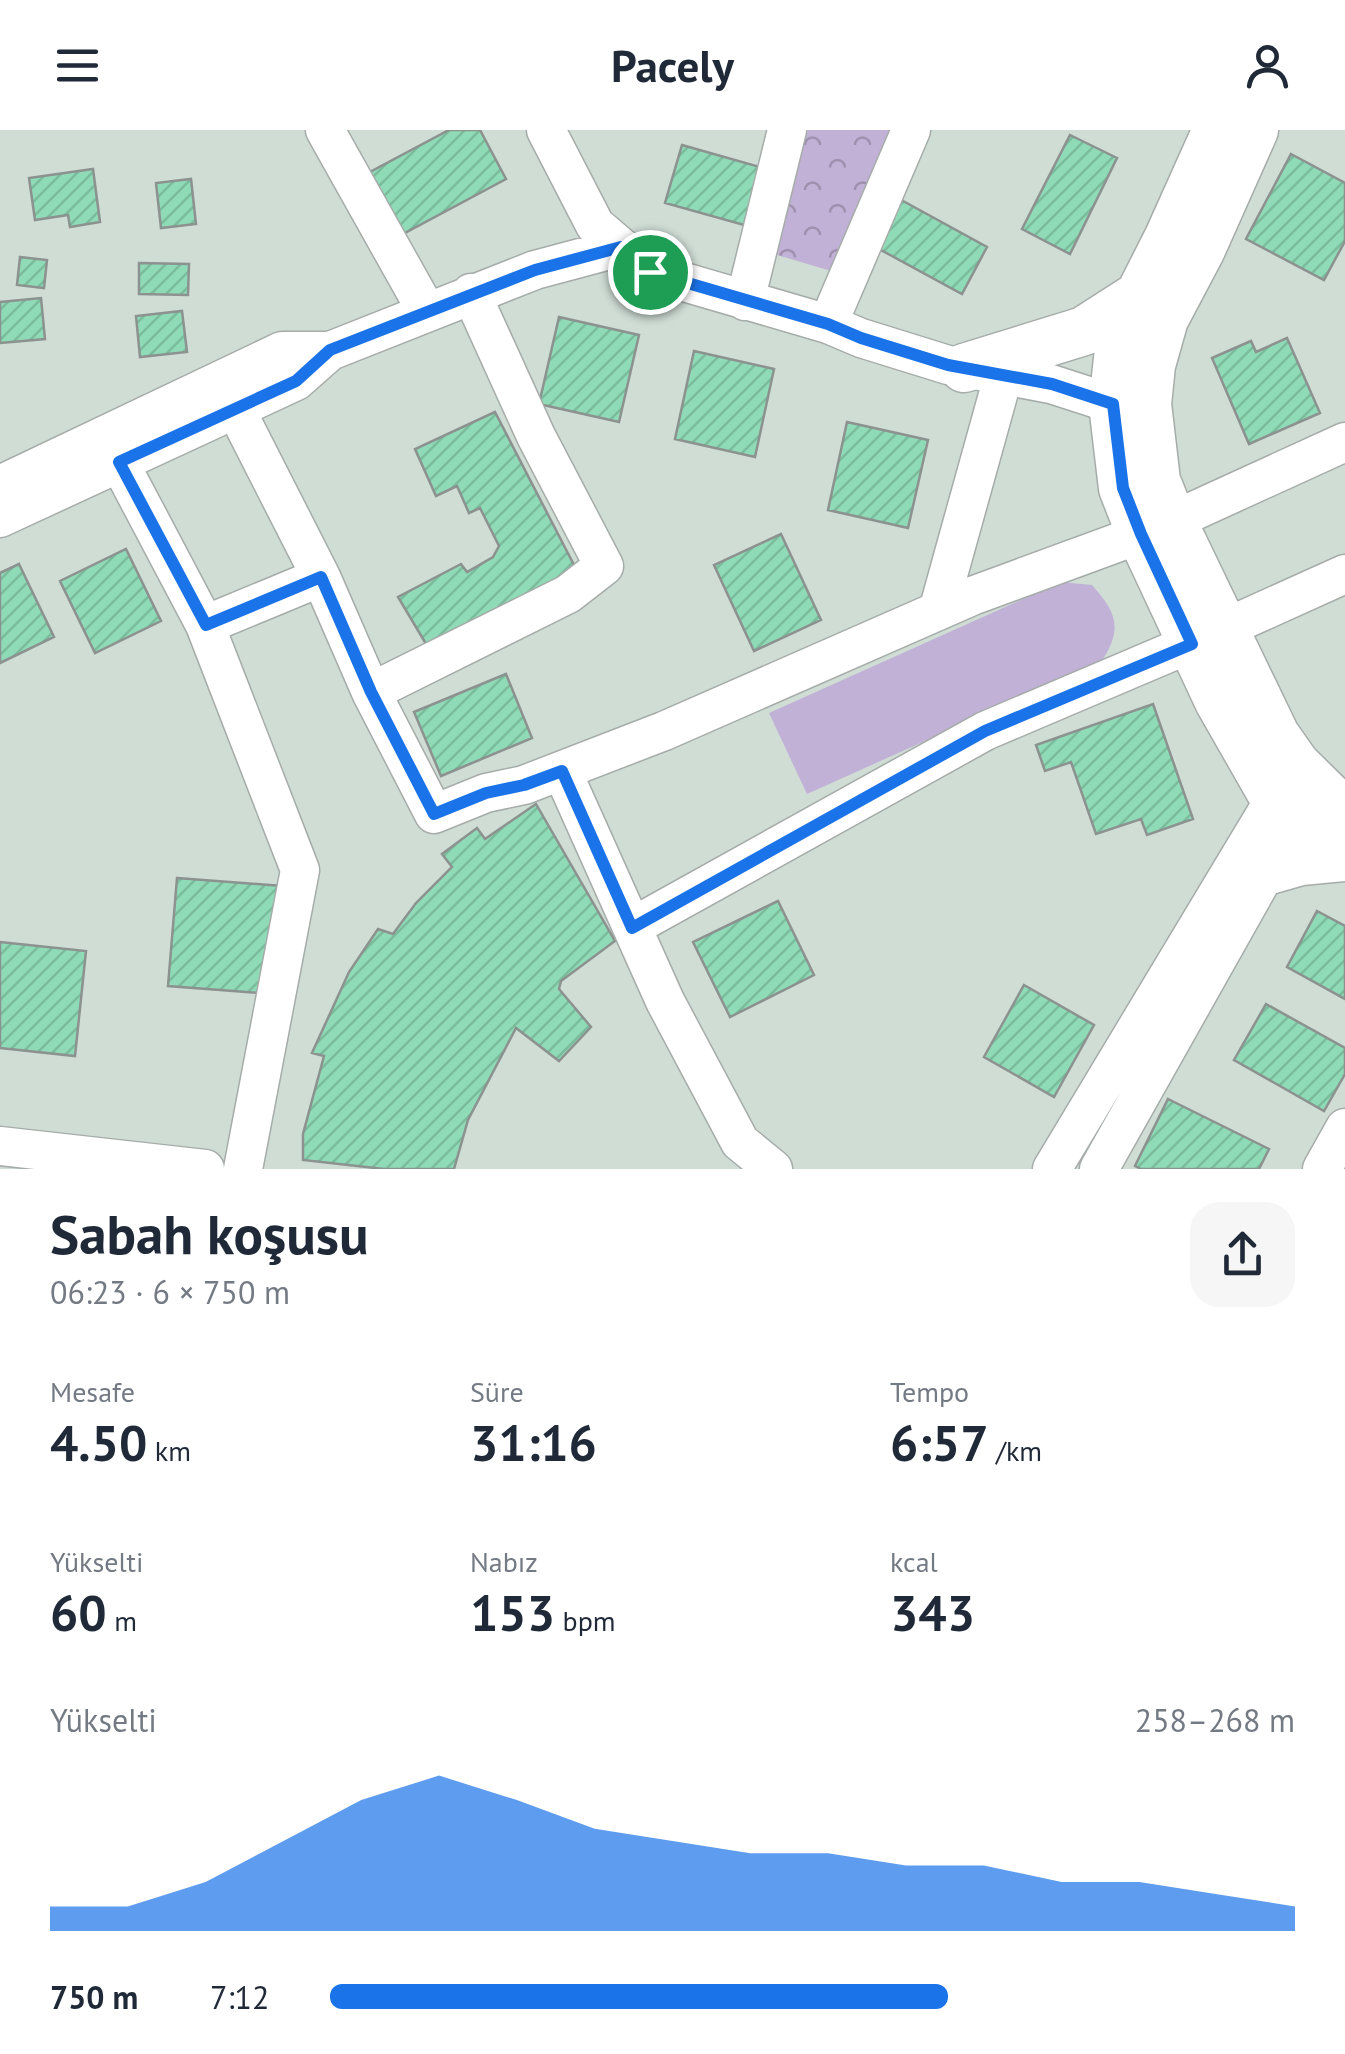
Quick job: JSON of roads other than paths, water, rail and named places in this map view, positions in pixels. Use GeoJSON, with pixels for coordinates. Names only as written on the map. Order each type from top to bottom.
{"type":"FeatureCollection","features":[{"type":"Feature","properties":{"kind":"main road"},"geometry":{"type":"LineString","coordinates":[[1217,130],[1121,332],[1130,404],[1123,488],[1156,528],[1208,636],[1219,702],[1306,796],[1345,855],[1266,870]]}},
{"type":"Feature","properties":{"kind":"main road"},"geometry":{"type":"LineString","coordinates":[[1130,404],[1151,365],[1164,319],[1201,249],[1254,130]]}},
{"type":"Feature","properties":{"kind":"main road"},"geometry":{"type":"LineString","coordinates":[[983,373],[1084,331],[1140,295]]}},
{"type":"Feature","properties":{"kind":"street"},"geometry":{"type":"LineString","coordinates":[[325,130],[427,312]]}},
{"type":"Feature","properties":{"kind":"street"},"geometry":{"type":"LineString","coordinates":[[546,130],[595,225],[650,272],[983,373],[1052,384],[1130,404]]}},
{"type":"Feature","properties":{"kind":"street"},"geometry":{"type":"LineString","coordinates":[[744,302],[788,130]]}},
{"type":"Feature","properties":{"kind":"street"},"geometry":{"type":"LineString","coordinates":[[828,324],[912,130]]}},
{"type":"Feature","properties":{"kind":"street"},"geometry":{"type":"LineString","coordinates":[[0,485],[282,351],[330,350],[535,270],[621,247]]}},
{"type":"Feature","properties":{"kind":"street"},"geometry":{"type":"LineString","coordinates":[[371,692],[568,594],[604,566],[536,436],[472,293]]}},
{"type":"Feature","properties":{"kind":"street"},"geometry":{"type":"LineString","coordinates":[[0,518],[296,381],[330,350]]}},
{"type":"Feature","properties":{"kind":"street"},"geometry":{"type":"LineString","coordinates":[[938,611],[983,373]]}},
{"type":"Feature","properties":{"kind":"street"},"geometry":{"type":"LineString","coordinates":[[236,410],[434,814],[486,793],[524,785],[664,731],[938,611],[1156,528],[1345,442]]}},
{"type":"Feature","properties":{"kind":"street"},"geometry":{"type":"LineString","coordinates":[[119,462],[206,625],[300,870],[244,1169]]}},
{"type":"Feature","properties":{"kind":"street"},"geometry":{"type":"LineString","coordinates":[[632,928],[985,731],[1345,574]]}},
{"type":"Feature","properties":{"kind":"street"},"geometry":{"type":"LineString","coordinates":[[206,625],[321,577]]}},
{"type":"Feature","properties":{"kind":"street"},"geometry":{"type":"LineString","coordinates":[[562,771],[731,1156],[773,1169]]}},
{"type":"Feature","properties":{"kind":"street"},"geometry":{"type":"LineString","coordinates":[[1099,1169],[1306,796]]}},
{"type":"Feature","properties":{"kind":"street"},"geometry":{"type":"LineString","coordinates":[[1052,1169],[1306,796]]}},
{"type":"Feature","properties":{"kind":"street"},"geometry":{"type":"LineString","coordinates":[[1322,1169],[1345,1128]]}},
{"type":"Feature","properties":{"kind":"street"},"geometry":{"type":"LineString","coordinates":[[0,1146],[205,1169]]}}]}
